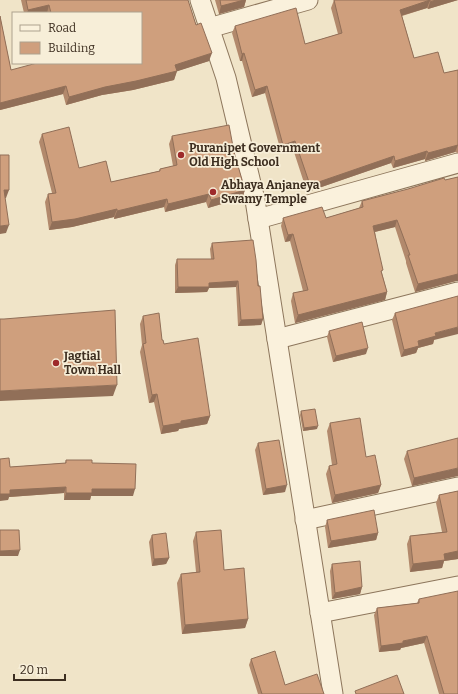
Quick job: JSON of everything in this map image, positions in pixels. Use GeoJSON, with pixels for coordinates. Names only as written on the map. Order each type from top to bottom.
{"type":"FeatureCollection","features":[{"type":"Feature","properties":{"kind":"street"},"geometry":{"type":"LineString","coordinates":[[200,0],[226,78],[255,200],[333,694]]}},
{"type":"Feature","properties":{"kind":"street"},"geometry":{"type":"LineString","coordinates":[[209,28],[308,0]]}},
{"type":"Feature","properties":{"kind":"street"},"geometry":{"type":"LineString","coordinates":[[258,219],[458,163]]}},
{"type":"Feature","properties":{"kind":"street"},"geometry":{"type":"LineString","coordinates":[[277,339],[458,292]]}},
{"type":"Feature","properties":{"kind":"street"},"geometry":{"type":"LineString","coordinates":[[305,520],[458,487]]}},
{"type":"Feature","properties":{"kind":"street"},"geometry":{"type":"LineString","coordinates":[[320,613],[458,586]]}},
{"type":"Feature","properties":{"kind":"building"},"geometry":{"type":"Polygon","coordinates":[[[26,0],[188,0],[196,25],[201,23],[212,53],[175,65],[177,71],[105,87],[69,97],[66,86],[0,103],[0,16],[11,70],[33,64],[142,64],[142,12],[51,12],[49,5],[28,10],[26,0]]]}},
{"type":"Feature","properties":{"kind":"building"},"geometry":{"type":"Polygon","coordinates":[[[220,0],[244,0],[221,6],[220,0]]]}},
{"type":"Feature","properties":{"kind":"building"},"geometry":{"type":"Polygon","coordinates":[[[334,0],[430,0],[400,10],[414,58],[438,52],[444,73],[458,70],[458,145],[428,153],[427,151],[395,161],[394,156],[310,185],[295,141],[283,145],[267,86],[255,90],[244,53],[242,54],[235,26],[296,8],[305,44],[342,33],[334,0]]]}},
{"type":"Feature","properties":{"kind":"building"},"geometry":{"type":"Polygon","coordinates":[[[229,125],[234,152],[245,190],[211,200],[209,194],[168,204],[167,199],[117,211],[117,209],[75,219],[52,222],[48,194],[56,193],[42,134],[69,127],[79,168],[106,161],[111,182],[160,171],[160,169],[177,165],[172,136],[229,125]]]}},
{"type":"Feature","properties":{"kind":"building"},"geometry":{"type":"Polygon","coordinates":[[[0,155],[9,155],[9,190],[4,190],[9,225],[0,226],[0,155]]]}},
{"type":"Feature","properties":{"kind":"building"},"geometry":{"type":"Polygon","coordinates":[[[458,177],[458,274],[418,284],[408,255],[410,255],[397,220],[373,226],[383,270],[381,271],[387,292],[298,315],[293,293],[308,290],[293,234],[288,235],[283,218],[322,207],[326,218],[363,207],[362,201],[444,178],[445,180],[458,177]]]}},
{"type":"Feature","properties":{"kind":"building"},"geometry":{"type":"Polygon","coordinates":[[[253,240],[263,319],[241,320],[238,281],[209,283],[209,287],[178,287],[177,259],[214,259],[212,243],[253,240]]]}},
{"type":"Feature","properties":{"kind":"building"},"geometry":{"type":"Polygon","coordinates":[[[458,296],[458,327],[435,333],[436,336],[418,341],[419,346],[404,350],[395,313],[458,296]]]}},
{"type":"Feature","properties":{"kind":"building","name":"Jagtial Town Hall"},"geometry":{"type":"Polygon","coordinates":[[[115,310],[117,385],[0,391],[0,319],[115,310]]]}},
{"type":"Feature","properties":{"kind":"building"},"geometry":{"type":"Polygon","coordinates":[[[159,313],[162,340],[164,344],[198,338],[210,416],[163,426],[157,394],[152,395],[143,344],[146,343],[143,316],[159,313]]]}},
{"type":"Feature","properties":{"kind":"building"},"geometry":{"type":"Polygon","coordinates":[[[362,322],[368,348],[336,356],[329,331],[362,322]]]}},
{"type":"Feature","properties":{"kind":"building"},"geometry":{"type":"Polygon","coordinates":[[[315,409],[318,426],[304,428],[301,411],[315,409]]]}},
{"type":"Feature","properties":{"kind":"building"},"geometry":{"type":"Polygon","coordinates":[[[360,418],[366,457],[375,455],[381,485],[335,495],[329,466],[337,464],[330,423],[360,418]]]}},
{"type":"Feature","properties":{"kind":"building"},"geometry":{"type":"Polygon","coordinates":[[[458,438],[458,468],[414,478],[407,451],[458,438]]]}},
{"type":"Feature","properties":{"kind":"building"},"geometry":{"type":"Polygon","coordinates":[[[279,440],[287,485],[266,489],[258,443],[279,440]]]}},
{"type":"Feature","properties":{"kind":"building"},"geometry":{"type":"Polygon","coordinates":[[[9,458],[10,467],[66,463],[66,460],[92,460],[92,463],[136,464],[135,489],[92,489],[92,493],[66,493],[66,487],[10,490],[10,494],[0,494],[0,459],[9,458]]]}},
{"type":"Feature","properties":{"kind":"building"},"geometry":{"type":"Polygon","coordinates":[[[458,491],[458,551],[444,554],[445,560],[413,564],[410,536],[447,532],[439,495],[458,491]]]}},
{"type":"Feature","properties":{"kind":"building"},"geometry":{"type":"Polygon","coordinates":[[[374,510],[378,533],[331,541],[327,520],[374,510]]]}},
{"type":"Feature","properties":{"kind":"building"},"geometry":{"type":"Polygon","coordinates":[[[0,530],[19,530],[20,550],[0,551],[0,530]]]}},
{"type":"Feature","properties":{"kind":"building"},"geometry":{"type":"Polygon","coordinates":[[[221,530],[224,570],[244,568],[248,619],[185,625],[181,574],[200,572],[196,532],[221,530]]]}},
{"type":"Feature","properties":{"kind":"building"},"geometry":{"type":"Polygon","coordinates":[[[166,533],[169,558],[154,559],[152,535],[166,533]]]}},
{"type":"Feature","properties":{"kind":"building"},"geometry":{"type":"Polygon","coordinates":[[[360,561],[362,587],[335,593],[332,564],[360,561]]]}},
{"type":"Feature","properties":{"kind":"building"},"geometry":{"type":"Polygon","coordinates":[[[458,591],[458,694],[444,694],[427,636],[403,641],[403,643],[381,646],[377,608],[419,603],[419,599],[458,591]]]}},
{"type":"Feature","properties":{"kind":"building"},"geometry":{"type":"Polygon","coordinates":[[[275,651],[285,685],[317,674],[324,694],[262,694],[251,659],[275,651]]]}},
{"type":"Feature","properties":{"kind":"building"},"geometry":{"type":"Polygon","coordinates":[[[397,675],[404,694],[356,694],[355,691],[397,675]]]}},
{"type":"Feature","properties":{"kind":"place","name":"Puranipet Government Old High School"},"geometry":{"type":"Point","coordinates":[181,155]}},
{"type":"Feature","properties":{"kind":"place","name":"Abhaya Anjaneya Swamy Temple"},"geometry":{"type":"Point","coordinates":[213,192]}},
{"type":"Feature","properties":{"kind":"place","name":"Jagtial Town Hall"},"geometry":{"type":"Point","coordinates":[56,363]}}]}
